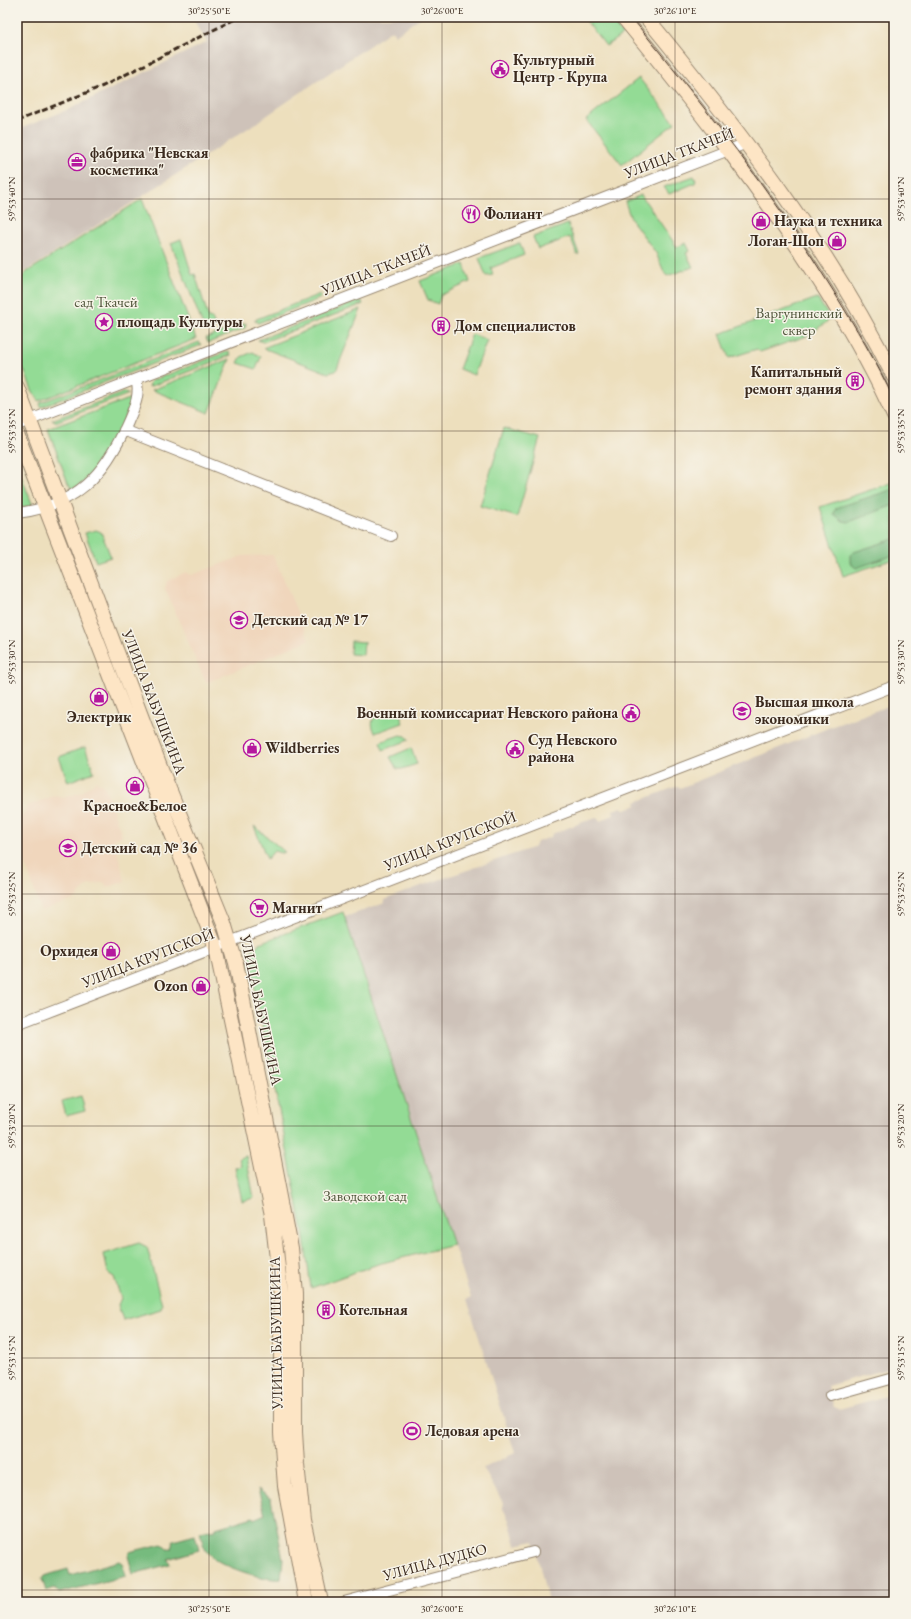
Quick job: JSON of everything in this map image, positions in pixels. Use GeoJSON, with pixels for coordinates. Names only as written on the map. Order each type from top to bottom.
{"type":"FeatureCollection","features":[{"type":"Feature","properties":{"kind":"street"},"geometry":{"type":"LineString","coordinates":[[623,17],[729,150],[773,209],[863,352],[894,416]]}},
{"type":"Feature","properties":{"kind":"street"},"geometry":{"type":"LineString","coordinates":[[646,17],[747,143],[843,287],[894,377]]}},
{"type":"Feature","properties":{"kind":"street","name":"УЛИЦА ТКАЧЕЙ"},"geometry":{"type":"LineString","coordinates":[[23,422],[747,143]]}},
{"type":"Feature","properties":{"kind":"street"},"geometry":{"type":"LineString","coordinates":[[17,513],[46,508],[60,502],[78,492],[100,472],[112,456],[136,403],[139,388],[136,379]]}},
{"type":"Feature","properties":{"kind":"street","name":"УЛИЦА БАБУШКИНА"},"geometry":{"type":"LineString","coordinates":[[17,387],[23,422],[60,502],[163,774],[230,942],[236,963],[291,1248],[295,1294],[295,1432],[297,1464],[303,1520],[321,1602]]}},
{"type":"Feature","properties":{"kind":"street"},"geometry":{"type":"LineString","coordinates":[[124,430],[391,536]]}},
{"type":"Feature","properties":{"kind":"street","name":"УЛИЦА БАБУШКИНА"},"geometry":{"type":"LineString","coordinates":[[17,434],[216,948],[263,1171],[277,1250],[281,1294],[281,1433],[285,1486],[290,1522],[306,1602]]}},
{"type":"Feature","properties":{"kind":"street","name":"УЛИЦА КРУПСКОЙ"},"geometry":{"type":"LineString","coordinates":[[17,1024],[894,686]]}},
{"type":"Feature","properties":{"kind":"street"},"geometry":{"type":"LineString","coordinates":[[830,1396],[894,1378]]}},
{"type":"Feature","properties":{"kind":"street","name":"УЛИЦА ДУДКО"},"geometry":{"type":"LineString","coordinates":[[344,1602],[533,1552]]}},
{"type":"Feature","properties":{"kind":"shaded area"},"geometry":{"type":"Polygon","coordinates":[[[192,17],[421,17],[395,35],[392,30],[256,123],[17,277],[17,130],[72,108],[207,42],[192,17]]]}},
{"type":"Feature","properties":{"kind":"shaded area","name":"Детский сад № 17"},"geometry":{"type":"Polygon","coordinates":[[[273,555],[309,640],[206,683],[165,589],[167,581],[186,572],[192,575],[242,556],[273,555]]]}},
{"type":"Feature","properties":{"kind":"shaded area"},"geometry":{"type":"Polygon","coordinates":[[[894,704],[894,1367],[827,1386],[834,1407],[839,1409],[894,1394],[894,1602],[548,1602],[534,1541],[516,1545],[509,1520],[502,1507],[503,1503],[483,1468],[515,1453],[467,1299],[471,1298],[345,917],[385,903],[384,900],[421,886],[535,847],[537,842],[551,837],[552,834],[596,817],[600,821],[614,815],[613,810],[622,807],[624,810],[637,805],[636,802],[678,786],[680,788],[833,726],[894,704]]]}},
{"type":"Feature","properties":{"kind":"shaded area","name":"Детский сад № 36"},"geometry":{"type":"Polygon","coordinates":[[[96,781],[105,787],[122,836],[114,839],[125,881],[107,888],[104,882],[89,885],[76,899],[41,911],[17,838],[17,829],[27,806],[56,795],[63,798],[82,792],[96,781]]]}},
{"type":"Feature","properties":{"kind":"green space"},"geometry":{"type":"Polygon","coordinates":[[[583,17],[608,17],[623,34],[606,46],[583,17]]]}},
{"type":"Feature","properties":{"kind":"green space"},"geometry":{"type":"Polygon","coordinates":[[[639,78],[675,123],[622,165],[586,120],[639,78]]]}},
{"type":"Feature","properties":{"kind":"green space"},"geometry":{"type":"Polygon","coordinates":[[[694,176],[696,180],[695,183],[669,194],[664,187],[694,176]]]}},
{"type":"Feature","properties":{"kind":"green space"},"geometry":{"type":"Polygon","coordinates":[[[641,195],[677,247],[686,243],[690,251],[686,253],[693,267],[667,276],[665,274],[656,253],[631,219],[625,202],[641,195]]]}},
{"type":"Feature","properties":{"kind":"green space","name":"сад Ткачей"},"geometry":{"type":"Polygon","coordinates":[[[142,199],[196,339],[39,401],[32,390],[17,352],[17,282],[27,272],[142,199]]]}},
{"type":"Feature","properties":{"kind":"green space"},"geometry":{"type":"Polygon","coordinates":[[[568,224],[579,254],[577,255],[570,237],[538,249],[533,237],[568,224]]]}},
{"type":"Feature","properties":{"kind":"green space"},"geometry":{"type":"Polygon","coordinates":[[[181,239],[192,275],[195,274],[209,319],[212,318],[215,327],[205,331],[171,243],[181,239]]]}},
{"type":"Feature","properties":{"kind":"green space"},"geometry":{"type":"Polygon","coordinates":[[[520,243],[524,255],[491,268],[493,275],[486,276],[479,258],[520,243]]]}},
{"type":"Feature","properties":{"kind":"green space"},"geometry":{"type":"Polygon","coordinates":[[[464,264],[470,282],[441,295],[438,304],[428,300],[420,281],[464,264]]]}},
{"type":"Feature","properties":{"kind":"green space"},"geometry":{"type":"Polygon","coordinates":[[[320,294],[321,298],[258,323],[254,320],[320,294]]]}},
{"type":"Feature","properties":{"kind":"green space","name":"Варгунинский сквер"},"geometry":{"type":"Polygon","coordinates":[[[817,298],[831,319],[807,336],[760,352],[757,349],[729,358],[720,334],[817,298]]]}},
{"type":"Feature","properties":{"kind":"green space"},"geometry":{"type":"Polygon","coordinates":[[[361,300],[363,304],[263,342],[258,340],[361,300]]]}},
{"type":"Feature","properties":{"kind":"green space"},"geometry":{"type":"Polygon","coordinates":[[[361,309],[336,371],[328,373],[263,348],[361,309]]]}},
{"type":"Feature","properties":{"kind":"green space"},"geometry":{"type":"Polygon","coordinates":[[[246,323],[245,328],[208,343],[206,338],[246,323]]]}},
{"type":"Feature","properties":{"kind":"green space"},"geometry":{"type":"Polygon","coordinates":[[[472,334],[487,340],[474,375],[459,369],[472,334]]]}},
{"type":"Feature","properties":{"kind":"green space"},"geometry":{"type":"Polygon","coordinates":[[[199,342],[201,345],[41,407],[40,403],[199,342]]]}},
{"type":"Feature","properties":{"kind":"green space"},"geometry":{"type":"Polygon","coordinates":[[[229,351],[231,355],[149,387],[151,381],[229,351]]]}},
{"type":"Feature","properties":{"kind":"green space"},"geometry":{"type":"Polygon","coordinates":[[[253,352],[261,357],[256,369],[238,363],[241,357],[253,352]]]}},
{"type":"Feature","properties":{"kind":"green space"},"geometry":{"type":"Polygon","coordinates":[[[230,359],[209,413],[152,390],[230,359]]]}},
{"type":"Feature","properties":{"kind":"green space"},"geometry":{"type":"Polygon","coordinates":[[[125,392],[129,394],[55,422],[52,420],[125,392]]]}},
{"type":"Feature","properties":{"kind":"green space"},"geometry":{"type":"Polygon","coordinates":[[[131,398],[117,436],[101,464],[82,484],[72,489],[68,483],[48,429],[131,398]]]}},
{"type":"Feature","properties":{"kind":"green space"},"geometry":{"type":"Polygon","coordinates":[[[504,428],[540,438],[517,517],[480,506],[504,428]]]}},
{"type":"Feature","properties":{"kind":"green space"},"geometry":{"type":"Polygon","coordinates":[[[17,465],[33,506],[17,508],[17,465]]]}},
{"type":"Feature","properties":{"kind":"green space"},"geometry":{"type":"Polygon","coordinates":[[[894,482],[894,559],[843,576],[820,507],[894,482]]]}},
{"type":"Feature","properties":{"kind":"green space"},"geometry":{"type":"Polygon","coordinates":[[[894,489],[894,505],[849,522],[843,521],[834,514],[836,508],[894,489]]]}},
{"type":"Feature","properties":{"kind":"green space"},"geometry":{"type":"Polygon","coordinates":[[[96,530],[101,532],[111,557],[96,562],[85,533],[96,530]]]}},
{"type":"Feature","properties":{"kind":"green space"},"geometry":{"type":"Polygon","coordinates":[[[894,539],[894,555],[856,568],[850,563],[850,555],[854,552],[894,539]]]}},
{"type":"Feature","properties":{"kind":"green space"},"geometry":{"type":"Polygon","coordinates":[[[351,641],[364,642],[363,655],[350,654],[351,641]]]}},
{"type":"Feature","properties":{"kind":"green space"},"geometry":{"type":"Polygon","coordinates":[[[398,708],[403,723],[375,733],[372,723],[373,719],[398,708]]]}},
{"type":"Feature","properties":{"kind":"green space"},"geometry":{"type":"Polygon","coordinates":[[[400,735],[406,736],[409,740],[383,750],[380,742],[400,735]]]}},
{"type":"Feature","properties":{"kind":"green space"},"geometry":{"type":"Polygon","coordinates":[[[85,747],[94,772],[68,782],[59,757],[85,747]]]}},
{"type":"Feature","properties":{"kind":"green space"},"geometry":{"type":"Polygon","coordinates":[[[411,748],[417,764],[402,769],[397,769],[390,757],[411,748]]]}},
{"type":"Feature","properties":{"kind":"green space"},"geometry":{"type":"Polygon","coordinates":[[[254,826],[285,852],[281,853],[274,851],[267,859],[254,826]]]}},
{"type":"Feature","properties":{"kind":"green space","name":"Заводской сад"},"geometry":{"type":"Polygon","coordinates":[[[343,912],[453,1245],[378,1264],[311,1288],[303,1231],[249,959],[252,950],[260,943],[343,912]]]}},
{"type":"Feature","properties":{"kind":"green space"},"geometry":{"type":"Polygon","coordinates":[[[81,1096],[85,1111],[66,1116],[62,1101],[81,1096]]]}},
{"type":"Feature","properties":{"kind":"green space"},"geometry":{"type":"Polygon","coordinates":[[[246,1156],[254,1198],[242,1201],[235,1168],[241,1166],[239,1158],[246,1156]]]}},
{"type":"Feature","properties":{"kind":"green space"},"geometry":{"type":"Polygon","coordinates":[[[139,1243],[147,1247],[162,1305],[161,1309],[123,1320],[118,1305],[121,1298],[114,1277],[108,1273],[104,1254],[139,1243]]]}},
{"type":"Feature","properties":{"kind":"green space"},"geometry":{"type":"Polygon","coordinates":[[[258,1489],[271,1499],[283,1559],[281,1579],[264,1578],[242,1572],[221,1563],[208,1553],[202,1540],[200,1532],[216,1530],[216,1528],[253,1517],[254,1519],[265,1514],[258,1489]]]}},
{"type":"Feature","properties":{"kind":"green space"},"geometry":{"type":"Polygon","coordinates":[[[195,1535],[199,1550],[168,1559],[170,1564],[133,1574],[128,1556],[129,1552],[162,1544],[167,1549],[171,1549],[173,1541],[195,1535]]]}},
{"type":"Feature","properties":{"kind":"green space"},"geometry":{"type":"Polygon","coordinates":[[[119,1561],[122,1563],[126,1576],[59,1593],[55,1588],[46,1591],[42,1579],[44,1576],[68,1569],[70,1575],[119,1561]]]}},
{"type":"Feature","properties":{"kind":"tram line"},"geometry":{"type":"LineString","coordinates":[[631,17],[685,83],[787,220],[858,332],[894,400]]}},
{"type":"Feature","properties":{"kind":"railway"},"geometry":{"type":"LineString","coordinates":[[17,121],[103,86],[239,17]]}},
{"type":"Feature","properties":{"kind":"place","name":"Культурный Центр - Крупа"},"geometry":{"type":"Point","coordinates":[500,69]}},
{"type":"Feature","properties":{"kind":"place","name":"фабрика \"Невская косметика\""},"geometry":{"type":"Point","coordinates":[77,162]}},
{"type":"Feature","properties":{"kind":"place","name":"Фолиант"},"geometry":{"type":"Point","coordinates":[471,214]}},
{"type":"Feature","properties":{"kind":"place","name":"Наука и техника"},"geometry":{"type":"Point","coordinates":[761,221]}},
{"type":"Feature","properties":{"kind":"place","name":"Логан-Шоп"},"geometry":{"type":"Point","coordinates":[837,241]}},
{"type":"Feature","properties":{"kind":"place","name":"площадь Культуры"},"geometry":{"type":"Point","coordinates":[104,322]}},
{"type":"Feature","properties":{"kind":"place","name":"Дом специалистов"},"geometry":{"type":"Point","coordinates":[441,326]}},
{"type":"Feature","properties":{"kind":"place","name":"Капитальный ремонт здания"},"geometry":{"type":"Point","coordinates":[855,381]}},
{"type":"Feature","properties":{"kind":"place","name":"Детский сад № 17"},"geometry":{"type":"Point","coordinates":[239,620]}},
{"type":"Feature","properties":{"kind":"place","name":"Электрик"},"geometry":{"type":"Point","coordinates":[99,697]}},
{"type":"Feature","properties":{"kind":"place","name":"Высшая школа экономики"},"geometry":{"type":"Point","coordinates":[742,711]}},
{"type":"Feature","properties":{"kind":"place","name":"Военный комиссариат Невского района"},"geometry":{"type":"Point","coordinates":[631,713]}},
{"type":"Feature","properties":{"kind":"place","name":"Wildberries"},"geometry":{"type":"Point","coordinates":[252,748]}},
{"type":"Feature","properties":{"kind":"place","name":"Суд Невского района"},"geometry":{"type":"Point","coordinates":[515,749]}},
{"type":"Feature","properties":{"kind":"place","name":"Красное&Белое"},"geometry":{"type":"Point","coordinates":[135,786]}},
{"type":"Feature","properties":{"kind":"place","name":"Детский сад № 36"},"geometry":{"type":"Point","coordinates":[68,848]}},
{"type":"Feature","properties":{"kind":"place","name":"Магнит"},"geometry":{"type":"Point","coordinates":[259,908]}},
{"type":"Feature","properties":{"kind":"place","name":"Орхидея"},"geometry":{"type":"Point","coordinates":[111,951]}},
{"type":"Feature","properties":{"kind":"place","name":"Ozon"},"geometry":{"type":"Point","coordinates":[201,986]}},
{"type":"Feature","properties":{"kind":"place","name":"Котельная"},"geometry":{"type":"Point","coordinates":[326,1310]}},
{"type":"Feature","properties":{"kind":"place","name":"Ледовая арена"},"geometry":{"type":"Point","coordinates":[412,1431]}}]}
